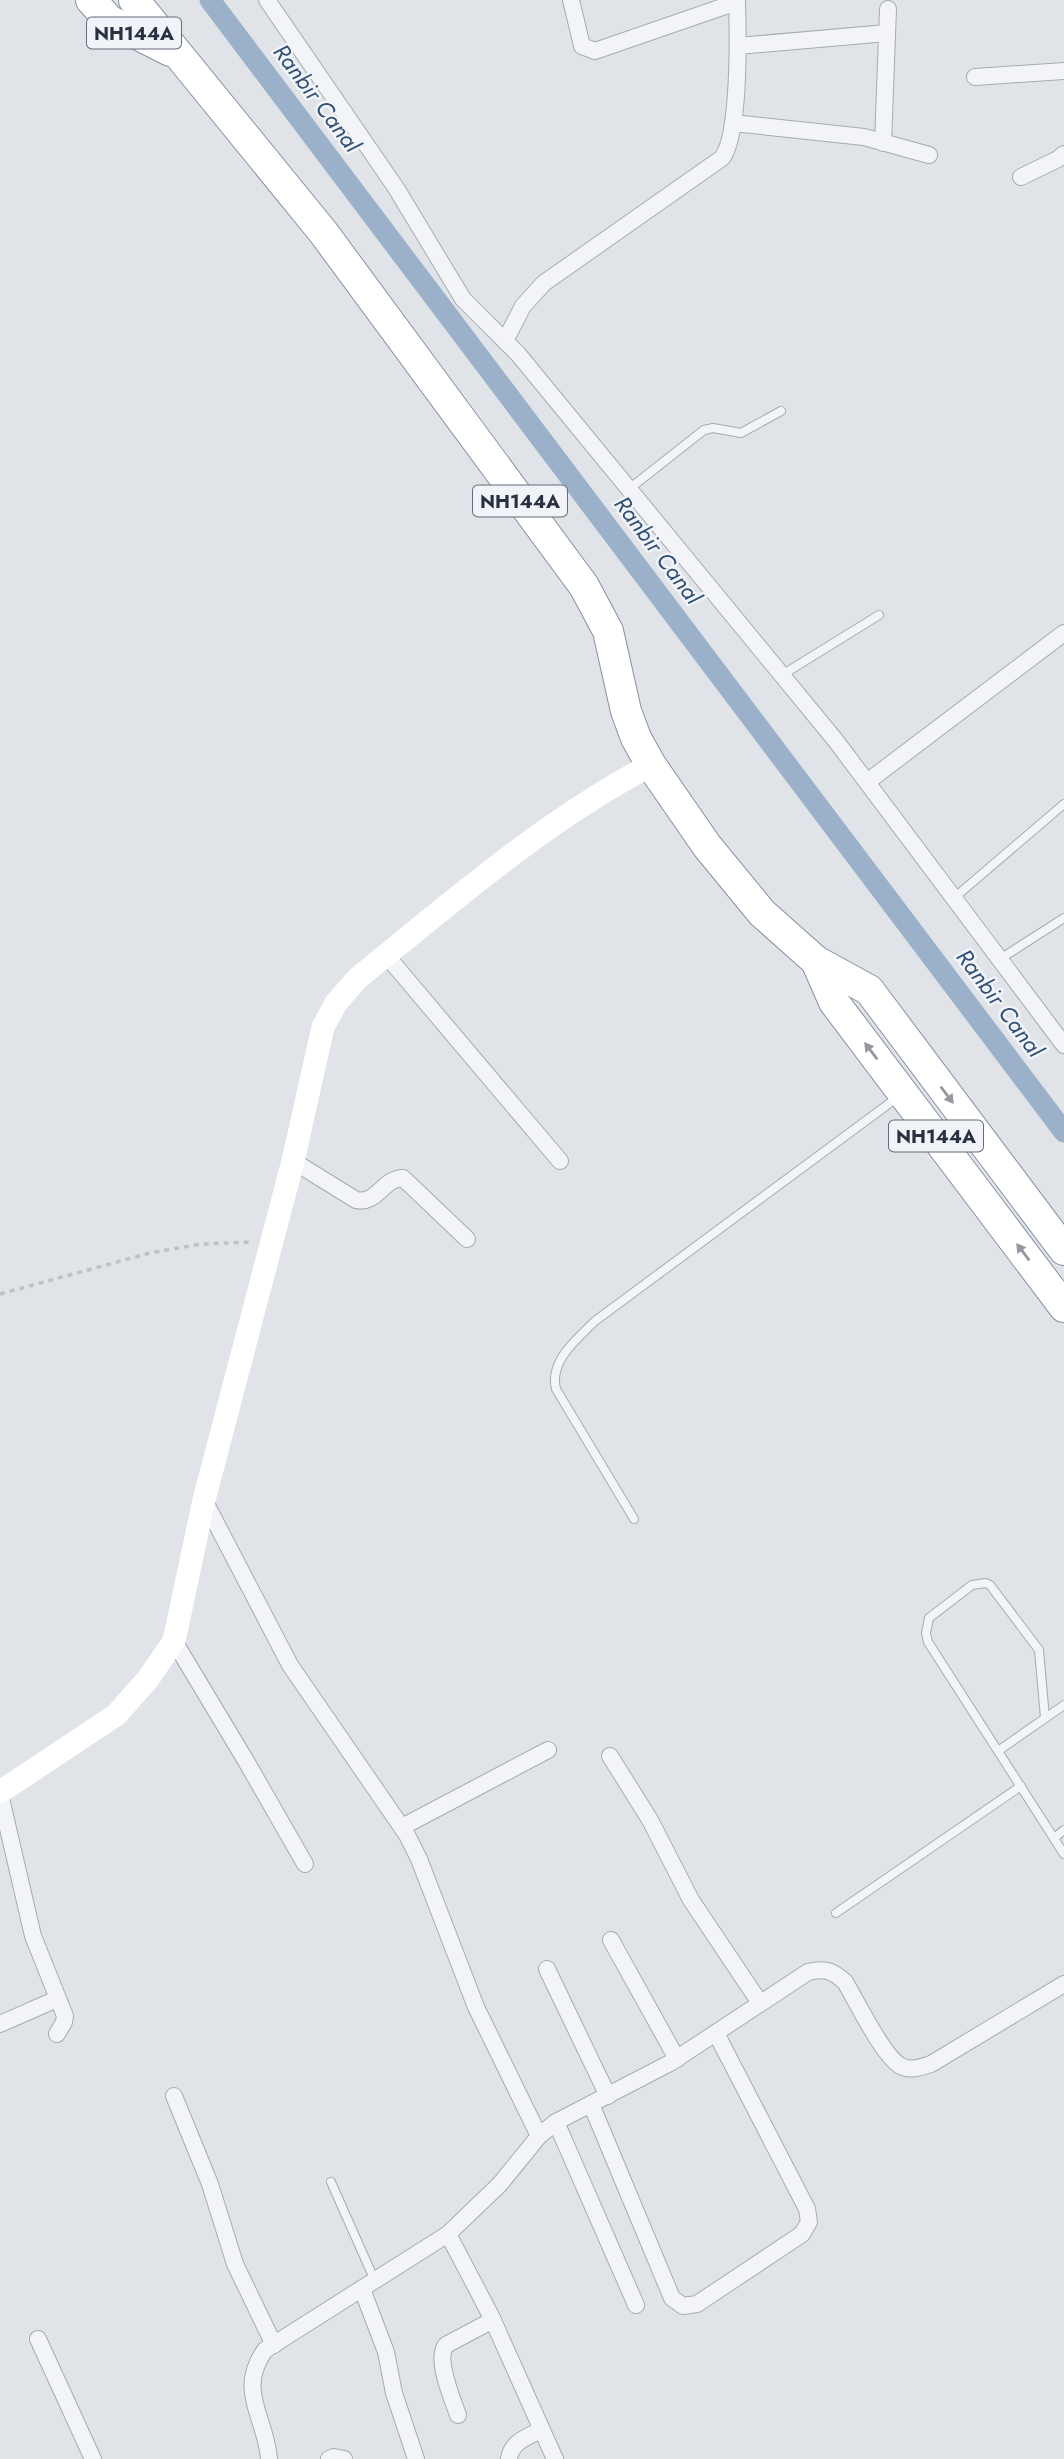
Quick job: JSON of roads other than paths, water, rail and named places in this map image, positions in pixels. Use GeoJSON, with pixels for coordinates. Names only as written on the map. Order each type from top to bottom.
{"type":"FeatureCollection","features":[{"type":"Feature","properties":{"kind":"highway","name":"NH144A"},"geometry":{"type":"LineString","coordinates":[[91,0],[109,20],[182,58]]}},
{"type":"Feature","properties":{"kind":"highway","name":"NH144A"},"geometry":{"type":"LineString","coordinates":[[134,0],[323,232],[584,586],[608,631],[626,711],[636,738],[651,765],[707,846],[762,913],[816,961],[869,990],[1064,1250]]}},
{"type":"Feature","properties":{"kind":"highway","name":"NH144A"},"geometry":{"type":"LineString","coordinates":[[816,961],[834,1002],[1064,1307]]}},
{"type":"Feature","properties":{"kind":"street"},"geometry":{"type":"LineString","coordinates":[[267,0],[396,188],[463,299],[505,341],[782,675],[867,782],[1064,1045]]}},
{"type":"Feature","properties":{"kind":"street"},"geometry":{"type":"LineString","coordinates":[[505,341],[523,306],[544,283],[722,158],[727,151],[733,123],[738,46],[737,1],[590,51],[582,46],[571,0]]}},
{"type":"Feature","properties":{"kind":"street"},"geometry":{"type":"LineString","coordinates":[[883,143],[888,9]]}},
{"type":"Feature","properties":{"kind":"street"},"geometry":{"type":"LineString","coordinates":[[738,46],[887,33]]}},
{"type":"Feature","properties":{"kind":"street"},"geometry":{"type":"LineString","coordinates":[[975,77],[1064,71]]}},
{"type":"Feature","properties":{"kind":"street"},"geometry":{"type":"LineString","coordinates":[[733,123],[846,134],[929,155]]}},
{"type":"Feature","properties":{"kind":"street"},"geometry":{"type":"LineString","coordinates":[[1021,177],[1064,154]]}},
{"type":"Feature","properties":{"kind":"street"},"geometry":{"type":"LineString","coordinates":[[867,782],[1064,633]]}},
{"type":"Feature","properties":{"kind":"street"},"geometry":{"type":"LineString","coordinates":[[57,2034],[65,2019],[33,1936],[0,1793],[116,1715],[148,1679],[174,1641],[204,1500],[292,1161],[323,1027],[336,1003],[358,978],[386,955],[545,831],[610,786],[651,765]]}},
{"type":"Feature","properties":{"kind":"street"},"geometry":{"type":"LineString","coordinates":[[386,955],[560,1161]]}},
{"type":"Feature","properties":{"kind":"street"},"geometry":{"type":"LineString","coordinates":[[292,1161],[362,1201],[372,1198],[394,1178],[403,1178],[467,1239]]}},
{"type":"Feature","properties":{"kind":"street"},"geometry":{"type":"LineString","coordinates":[[204,1500],[290,1665],[402,1828],[419,1859],[475,2007],[539,2136]]}},
{"type":"Feature","properties":{"kind":"street"},"geometry":{"type":"LineString","coordinates":[[174,1641],[247,1761],[305,1864]]}},
{"type":"Feature","properties":{"kind":"street"},"geometry":{"type":"LineString","coordinates":[[402,1828],[548,1750]]}},
{"type":"Feature","properties":{"kind":"street"},"geometry":{"type":"LineString","coordinates":[[610,1756],[650,1821],[691,1900],[761,2003]]}},
{"type":"Feature","properties":{"kind":"street"},"geometry":{"type":"LineString","coordinates":[[611,1940],[677,2059]]}},
{"type":"Feature","properties":{"kind":"street"},"geometry":{"type":"LineString","coordinates":[[547,1969],[608,2096]]}},
{"type":"Feature","properties":{"kind":"street"},"geometry":{"type":"LineString","coordinates":[[269,2459],[254,2405],[252,2375],[265,2350],[448,2234],[500,2184],[539,2136],[556,2122],[677,2059],[808,1972],[819,1969],[831,1970],[845,1982],[885,2049],[899,2065],[916,2069],[931,2064],[1064,1984]]}},
{"type":"Feature","properties":{"kind":"street"},"geometry":{"type":"LineString","coordinates":[[0,2024],[57,1999]]}},
{"type":"Feature","properties":{"kind":"street"},"geometry":{"type":"LineString","coordinates":[[591,2104],[672,2298],[683,2306],[696,2304],[802,2234],[809,2222],[807,2210],[716,2033]]}},
{"type":"Feature","properties":{"kind":"street"},"geometry":{"type":"LineString","coordinates":[[174,2096],[210,2184],[235,2264],[274,2344]]}},
{"type":"Feature","properties":{"kind":"street"},"geometry":{"type":"LineString","coordinates":[[556,2122],[636,2305]]}},
{"type":"Feature","properties":{"kind":"street"},"geometry":{"type":"LineString","coordinates":[[448,2234],[493,2320],[555,2459]]}},
{"type":"Feature","properties":{"kind":"street"},"geometry":{"type":"LineString","coordinates":[[369,2285],[394,2393],[416,2459]]}},
{"type":"Feature","properties":{"kind":"street"},"geometry":{"type":"LineString","coordinates":[[457,2415],[441,2352],[446,2345],[493,2320]]}},
{"type":"Feature","properties":{"kind":"street"},"geometry":{"type":"LineString","coordinates":[[38,2339],[93,2459]]}},
{"type":"Feature","properties":{"kind":"street"},"geometry":{"type":"LineString","coordinates":[[509,2459],[510,2450],[516,2444],[541,2430]]}},
{"type":"Feature","properties":{"kind":"street"},"geometry":{"type":"LineString","coordinates":[[329,2459],[344,2459]]}},
{"type":"Feature","properties":{"kind":"lane"},"geometry":{"type":"LineString","coordinates":[[629,489],[704,430],[741,433],[781,411]]}},
{"type":"Feature","properties":{"kind":"lane"},"geometry":{"type":"LineString","coordinates":[[782,675],[879,615]]}},
{"type":"Feature","properties":{"kind":"lane"},"geometry":{"type":"LineString","coordinates":[[954,898],[1064,804]]}},
{"type":"Feature","properties":{"kind":"lane"},"geometry":{"type":"LineString","coordinates":[[1000,959],[1064,918]]}},
{"type":"Feature","properties":{"kind":"lane"},"geometry":{"type":"LineString","coordinates":[[634,1518],[556,1389],[557,1368],[568,1349],[595,1321],[903,1093]]}},
{"type":"Feature","properties":{"kind":"lane"},"geometry":{"type":"LineString","coordinates":[[1045,1718],[1039,1650],[994,1589],[985,1583],[972,1585],[929,1618],[926,1633],[929,1642],[1064,1854]]}},
{"type":"Feature","properties":{"kind":"lane"},"geometry":{"type":"LineString","coordinates":[[998,1751],[1064,1705]]}},
{"type":"Feature","properties":{"kind":"lane"},"geometry":{"type":"LineString","coordinates":[[836,1913],[1021,1786]]}},
{"type":"Feature","properties":{"kind":"lane"},"geometry":{"type":"LineString","coordinates":[[1054,1838],[1064,1830]]}},
{"type":"Feature","properties":{"kind":"lane"},"geometry":{"type":"LineString","coordinates":[[331,2182],[369,2285]]}},
{"type":"Feature","properties":{"kind":"waterway","name":"Ranbir Canal"},"geometry":{"type":"LineString","coordinates":[[210,0],[1064,1132]]}}]}
